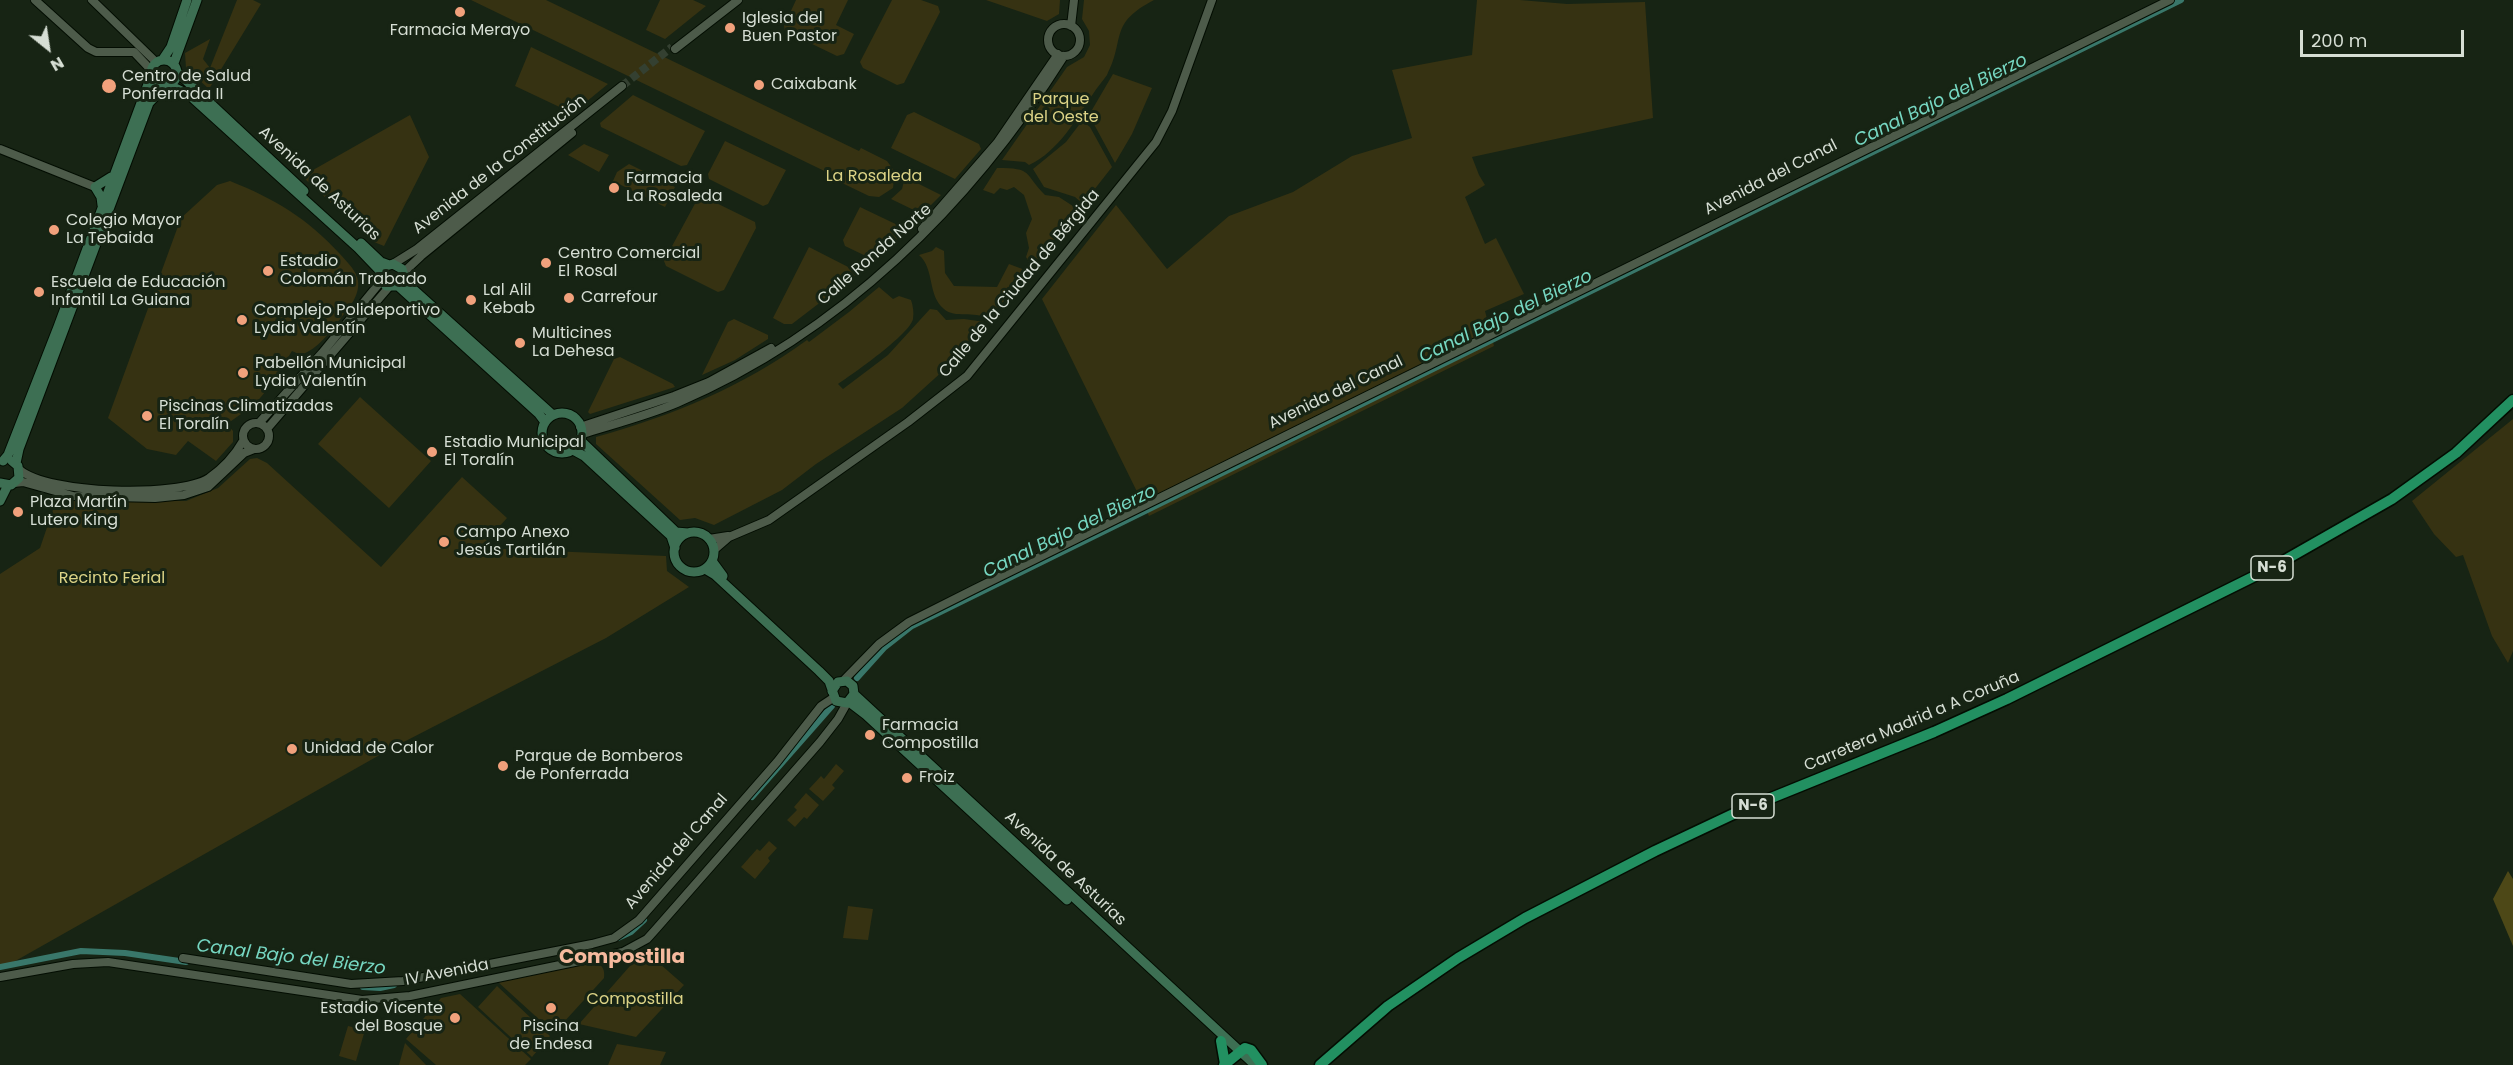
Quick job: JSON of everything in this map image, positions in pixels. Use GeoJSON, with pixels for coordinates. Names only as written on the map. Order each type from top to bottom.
{"type":"FeatureCollection","features":[{"type":"Feature","properties":{"kind":"highway","name":"Carretera Madrid a A Coruña"},"geometry":{"type":"LineString","coordinates":[[1320,1065],[1372,1017],[1458,958],[1525,918],[1655,851],[1744,809],[1934,732],[2007,699],[2271,568],[2392,499],[2456,453],[2513,400]]}},
{"type":"Feature","properties":{"kind":"highway"},"geometry":{"type":"LineString","coordinates":[[1221,1041],[1232,1059],[1245,1048],[1251,1050],[1262,1065]]}},
{"type":"Feature","properties":{"kind":"main road"},"geometry":{"type":"LineString","coordinates":[[0,501],[7,484],[19,478],[19,449],[82,271],[102,206],[155,67],[171,47],[187,0]]}},
{"type":"Feature","properties":{"kind":"main road"},"geometry":{"type":"LineString","coordinates":[[18,467],[2,462],[8,455],[148,104],[176,79],[176,68],[197,0]]}},
{"type":"Feature","properties":{"kind":"main road"},"geometry":{"type":"LineString","coordinates":[[155,67],[176,68]]}},
{"type":"Feature","properties":{"kind":"main road","name":"Avenida de Asturias"},"geometry":{"type":"LineString","coordinates":[[155,67],[156,84],[183,90],[202,105],[358,248],[381,277],[399,282],[400,267],[381,262],[176,68]]}},
{"type":"Feature","properties":{"kind":"main road"},"geometry":{"type":"LineString","coordinates":[[102,206],[101,196],[95,187],[105,183],[113,175]]}},
{"type":"Feature","properties":{"kind":"main road"},"geometry":{"type":"LineString","coordinates":[[381,277],[391,264]]}},
{"type":"Feature","properties":{"kind":"main road"},"geometry":{"type":"LineString","coordinates":[[399,282],[549,419]]}},
{"type":"Feature","properties":{"kind":"main road"},"geometry":{"type":"LineString","coordinates":[[562,413],[571,416],[581,434],[676,532],[697,532],[709,539],[714,550],[712,561],[705,570],[698,572],[684,570],[676,560],[671,536],[584,456],[573,450],[563,453],[547,448],[542,438],[549,419],[562,413]]}},
{"type":"Feature","properties":{"kind":"main road"},"geometry":{"type":"LineString","coordinates":[[573,450],[581,434]]}},
{"type":"Feature","properties":{"kind":"main road"},"geometry":{"type":"LineString","coordinates":[[675,548],[679,539],[688,533]]}},
{"type":"Feature","properties":{"kind":"main road"},"geometry":{"type":"LineString","coordinates":[[712,561],[717,571],[831,676],[846,680]]}},
{"type":"Feature","properties":{"kind":"main road"},"geometry":{"type":"LineString","coordinates":[[705,570],[715,575],[819,671],[829,681],[834,696]]}},
{"type":"Feature","properties":{"kind":"main road"},"geometry":{"type":"LineString","coordinates":[[834,696],[835,684],[846,680]]}},
{"type":"Feature","properties":{"kind":"main road"},"geometry":{"type":"LineString","coordinates":[[846,680],[852,701]]}},
{"type":"Feature","properties":{"kind":"main road"},"geometry":{"type":"LineString","coordinates":[[834,696],[852,701]]}},
{"type":"Feature","properties":{"kind":"main road","name":"Avenida de Asturias"},"geometry":{"type":"LineString","coordinates":[[852,701],[1221,1041]]}},
{"type":"Feature","properties":{"kind":"main road","name":"Avenida de Asturias"},"geometry":{"type":"LineString","coordinates":[[852,701],[1232,1059],[1247,1065]]}},
{"type":"Feature","properties":{"kind":"main road","name":"Avenida de Asturias"},"geometry":{"type":"LineString","coordinates":[[1232,1059],[1256,1065]]}},
{"type":"Feature","properties":{"kind":"street"},"geometry":{"type":"LineString","coordinates":[[35,0],[88,48],[96,52],[134,52],[155,67]]}},
{"type":"Feature","properties":{"kind":"street"},"geometry":{"type":"LineString","coordinates":[[92,0],[155,67]]}},
{"type":"Feature","properties":{"kind":"street"},"geometry":{"type":"LineString","coordinates":[[730,0],[673,48],[738,0]]}},
{"type":"Feature","properties":{"kind":"street"},"geometry":{"type":"LineString","coordinates":[[1069,0],[1069,25]]}},
{"type":"Feature","properties":{"kind":"street"},"geometry":{"type":"LineString","coordinates":[[1069,25],[1074,0]]}},
{"type":"Feature","properties":{"kind":"street","name":"Calle de la Ciudad de Bérgida"},"geometry":{"type":"LineString","coordinates":[[714,550],[720,543],[769,520],[916,416],[967,375],[1156,142],[1172,111],[1212,0]]}},
{"type":"Feature","properties":{"kind":"street","name":"Avenida del Canal"},"geometry":{"type":"LineString","coordinates":[[846,680],[879,644],[909,622],[1648,258],[1864,148],[2170,0]]}},
{"type":"Feature","properties":{"kind":"street"},"geometry":{"type":"LineString","coordinates":[[1069,25],[1078,33],[1079,44],[1074,52],[1061,55],[1050,46],[1049,35],[1056,26],[1069,25]]}},
{"type":"Feature","properties":{"kind":"street","name":"Calle Ronda Norte"},"geometry":{"type":"LineString","coordinates":[[581,434],[665,408],[738,374],[811,329],[858,293],[936,223],[967,189],[1010,137],[1061,55]]}},
{"type":"Feature","properties":{"kind":"street","name":"Avenida de la Constitución"},"geometry":{"type":"LineString","coordinates":[[267,429],[421,256],[625,87],[417,249],[391,264]]}},
{"type":"Feature","properties":{"kind":"street"},"geometry":{"type":"LineString","coordinates":[[0,150],[95,187]]}},
{"type":"Feature","properties":{"kind":"street"},"geometry":{"type":"LineString","coordinates":[[18,467],[33,478],[73,489],[165,490],[183,487],[208,478],[237,452],[243,441],[245,429],[254,423],[259,423],[329,346],[381,277]]}},
{"type":"Feature","properties":{"kind":"street"},"geometry":{"type":"LineString","coordinates":[[7,484],[22,482],[73,496],[155,498],[184,495],[208,487],[244,453],[266,445],[269,439],[267,429],[259,423]]}},
{"type":"Feature","properties":{"kind":"street"},"geometry":{"type":"LineString","coordinates":[[243,441],[247,447],[254,449]]}},
{"type":"Feature","properties":{"kind":"street","name":"Calle de la Ciudad de Bérgida"},"geometry":{"type":"LineString","coordinates":[[709,539],[737,534]]}},
{"type":"Feature","properties":{"kind":"street"},"geometry":{"type":"LineString","coordinates":[[834,696],[840,711],[838,719]]}},
{"type":"Feature","properties":{"kind":"street","name":"Avenida del Canal"},"geometry":{"type":"LineString","coordinates":[[183,958],[351,984],[380,983],[438,974],[614,938],[639,920],[777,762],[821,706],[834,696]]}},
{"type":"Feature","properties":{"kind":"street"},"geometry":{"type":"LineString","coordinates":[[838,719],[852,701]]}},
{"type":"Feature","properties":{"kind":"street","name":"IV Avenida"},"geometry":{"type":"LineString","coordinates":[[0,977],[73,964],[108,962],[353,999],[380,999],[410,996],[599,958],[634,947],[647,939],[838,719]]}},
{"type":"Feature","properties":{"kind":"green space"},"geometry":{"type":"Polygon","coordinates":[[[237,0],[253,0],[261,4],[209,89],[186,68],[185,53],[210,39],[203,59],[210,68],[237,0]]]}},
{"type":"Feature","properties":{"kind":"green space","name":"La Rosaleda"},"geometry":{"type":"Polygon","coordinates":[[[471,0],[546,0],[859,151],[861,148],[887,161],[895,172],[893,188],[879,197],[869,196],[842,183],[843,180],[471,0]]]}},
{"type":"Feature","properties":{"kind":"green space"},"geometry":{"type":"Polygon","coordinates":[[[660,0],[693,0],[706,6],[665,39],[646,30],[660,0]]]}},
{"type":"Feature","properties":{"kind":"green space"},"geometry":{"type":"Polygon","coordinates":[[[796,0],[848,0],[836,25],[854,34],[844,54],[837,56],[785,31],[784,26],[796,0]]]}},
{"type":"Feature","properties":{"kind":"green space"},"geometry":{"type":"Polygon","coordinates":[[[892,0],[921,0],[938,6],[940,12],[904,83],[897,85],[863,68],[860,62],[892,0]]]}},
{"type":"Feature","properties":{"kind":"green space"},"geometry":{"type":"Polygon","coordinates":[[[986,0],[1060,0],[1059,14],[1047,21],[986,0]]]}},
{"type":"Feature","properties":{"kind":"green space","name":"Parque del Oeste"},"geometry":{"type":"Polygon","coordinates":[[[1084,0],[1154,0],[1130,17],[1124,25],[1107,75],[1058,143],[1040,159],[1029,165],[1025,162],[1002,160],[1067,67],[1084,57],[1090,45],[1089,31],[1082,19],[1084,0]]]}},
{"type":"Feature","properties":{"kind":"green space"},"geometry":{"type":"Polygon","coordinates":[[[1477,0],[1520,0],[1567,4],[1645,2],[1653,118],[1472,157],[1485,185],[1465,197],[1485,244],[1496,238],[1524,294],[1485,311],[1494,346],[1149,516],[1042,299],[1116,205],[1167,269],[1229,216],[1293,192],[1352,156],[1412,138],[1392,70],[1472,55],[1477,0]]]}},
{"type":"Feature","properties":{"kind":"green space"},"geometry":{"type":"Polygon","coordinates":[[[531,47],[608,84],[575,111],[568,111],[515,86],[531,47]]]}},
{"type":"Feature","properties":{"kind":"green space"},"geometry":{"type":"Polygon","coordinates":[[[1113,74],[1152,88],[1132,134],[1115,163],[1089,115],[1113,74]]]}},
{"type":"Feature","properties":{"kind":"green space"},"geometry":{"type":"Polygon","coordinates":[[[633,95],[705,131],[687,165],[681,166],[601,127],[600,123],[633,95]]]}},
{"type":"Feature","properties":{"kind":"green space"},"geometry":{"type":"Polygon","coordinates":[[[914,112],[979,144],[981,149],[955,179],[891,148],[907,115],[914,112]]]}},
{"type":"Feature","properties":{"kind":"green space"},"geometry":{"type":"Polygon","coordinates":[[[410,115],[429,157],[384,246],[374,242],[305,179],[306,174],[410,115]]]}},
{"type":"Feature","properties":{"kind":"green space"},"geometry":{"type":"Polygon","coordinates":[[[1082,121],[1090,127],[1112,167],[1083,204],[1075,197],[1044,187],[1033,169],[1066,142],[1082,121]]]}},
{"type":"Feature","properties":{"kind":"green space"},"geometry":{"type":"Polygon","coordinates":[[[725,141],[786,170],[768,204],[763,206],[709,179],[708,174],[725,141]]]}},
{"type":"Feature","properties":{"kind":"green space"},"geometry":{"type":"Polygon","coordinates":[[[584,144],[609,155],[599,172],[568,155],[584,144]]]}},
{"type":"Feature","properties":{"kind":"green space"},"geometry":{"type":"Polygon","coordinates":[[[629,164],[675,187],[665,207],[613,181],[617,172],[629,164]]]}},
{"type":"Feature","properties":{"kind":"green space"},"geometry":{"type":"Polygon","coordinates":[[[997,168],[1017,169],[1027,173],[1045,195],[1059,197],[1079,210],[989,319],[977,315],[953,314],[944,309],[935,297],[927,267],[919,255],[932,251],[936,247],[944,251],[945,273],[954,286],[997,287],[1009,264],[1025,270],[1029,262],[1026,257],[1029,248],[1026,233],[1032,219],[1024,195],[1014,187],[1007,190],[1000,188],[994,194],[983,190],[997,168]]]}},
{"type":"Feature","properties":{"kind":"green space"},"geometry":{"type":"Polygon","coordinates":[[[905,177],[941,195],[922,214],[891,199],[902,189],[905,177]]]}},
{"type":"Feature","properties":{"kind":"green space","name":"Complejo Polideportivo Lydia Valentín"},"geometry":{"type":"Polygon","coordinates":[[[230,181],[290,211],[328,241],[354,270],[358,281],[356,296],[323,340],[301,355],[292,351],[271,385],[255,404],[227,424],[233,431],[233,442],[216,461],[188,441],[176,455],[147,449],[108,418],[181,218],[217,185],[230,181]]]}},
{"type":"Feature","properties":{"kind":"green space"},"geometry":{"type":"Polygon","coordinates":[[[702,196],[755,222],[756,228],[724,290],[718,292],[666,266],[664,261],[698,198],[702,196]]]}},
{"type":"Feature","properties":{"kind":"green space"},"geometry":{"type":"Polygon","coordinates":[[[860,207],[908,230],[877,257],[870,258],[845,246],[843,240],[860,207]]]}},
{"type":"Feature","properties":{"kind":"green space"},"geometry":{"type":"Polygon","coordinates":[[[809,247],[856,271],[856,275],[792,324],[784,324],[773,318],[809,247]]]}},
{"type":"Feature","properties":{"kind":"green space"},"geometry":{"type":"Polygon","coordinates":[[[879,287],[893,299],[899,296],[911,300],[913,319],[910,326],[892,344],[838,384],[843,389],[888,355],[930,309],[937,310],[946,320],[964,319],[985,322],[955,360],[902,408],[816,464],[782,490],[714,525],[695,518],[680,520],[596,444],[596,437],[652,420],[706,398],[758,372],[807,340],[809,342],[879,287]]]}},
{"type":"Feature","properties":{"kind":"green space"},"geometry":{"type":"Polygon","coordinates":[[[734,319],[768,335],[768,339],[735,360],[702,375],[728,322],[734,319]]]}},
{"type":"Feature","properties":{"kind":"green space"},"geometry":{"type":"Polygon","coordinates":[[[620,357],[675,387],[590,414],[588,412],[614,359],[620,357]]]}},
{"type":"Feature","properties":{"kind":"green space"},"geometry":{"type":"Polygon","coordinates":[[[360,397],[431,461],[389,508],[318,444],[360,397]]]}},
{"type":"Feature","properties":{"kind":"green space"},"geometry":{"type":"Polygon","coordinates":[[[2513,419],[2513,651],[2508,663],[2492,636],[2463,555],[2456,557],[2434,534],[2412,501],[2513,419]]]}},
{"type":"Feature","properties":{"kind":"green space","name":"Recinto Ferial"},"geometry":{"type":"Polygon","coordinates":[[[257,458],[267,463],[381,567],[462,477],[507,518],[480,548],[666,556],[667,571],[689,587],[606,638],[392,748],[10,964],[0,965],[0,574],[40,548],[57,498],[186,501],[218,488],[250,459],[257,458]]]}},
{"type":"Feature","properties":{"kind":"green space"},"geometry":{"type":"Polygon","coordinates":[[[836,764],[844,771],[832,785],[835,788],[823,801],[809,789],[821,776],[824,779],[836,764]]]}},
{"type":"Feature","properties":{"kind":"green space"},"geometry":{"type":"Polygon","coordinates":[[[806,793],[819,805],[807,819],[804,817],[795,827],[787,820],[797,810],[794,807],[806,793]]]}},
{"type":"Feature","properties":{"kind":"green space"},"geometry":{"type":"Polygon","coordinates":[[[769,841],[777,848],[768,858],[770,861],[755,879],[741,867],[757,849],[760,851],[769,841]]]}},
{"type":"Feature","properties":{"kind":"green space"},"geometry":{"type":"Polygon","coordinates":[[[848,906],[873,909],[868,940],[843,938],[848,906]]]}},
{"type":"Feature","properties":{"kind":"green space","name":"Compostilla"},"geometry":{"type":"Polygon","coordinates":[[[644,950],[684,985],[636,1037],[579,1024],[644,950]]]}},
{"type":"Feature","properties":{"kind":"green space","name":"Piscina de Endesa"},"geometry":{"type":"Polygon","coordinates":[[[596,962],[603,969],[604,978],[554,1033],[498,982],[596,962]]]}},
{"type":"Feature","properties":{"kind":"green space"},"geometry":{"type":"Polygon","coordinates":[[[497,986],[550,1036],[532,1057],[478,1007],[497,986]]]}},
{"type":"Feature","properties":{"kind":"green space","name":"Estadio Vicente del Bosque"},"geometry":{"type":"Polygon","coordinates":[[[460,994],[531,1059],[525,1065],[436,1065],[406,1039],[441,998],[460,994]]]}},
{"type":"Feature","properties":{"kind":"green space"},"geometry":{"type":"Polygon","coordinates":[[[348,1026],[365,1030],[356,1061],[339,1056],[348,1026]]]}},
{"type":"Feature","properties":{"kind":"green space"},"geometry":{"type":"Polygon","coordinates":[[[405,1043],[426,1065],[399,1065],[405,1043]]]}},
{"type":"Feature","properties":{"kind":"green space"},"geometry":{"type":"Polygon","coordinates":[[[617,1044],[666,1052],[660,1065],[608,1065],[617,1044]]]}},
{"type":"Feature","properties":{"kind":"shaded area"},"geometry":{"type":"Polygon","coordinates":[[[2508,871],[2513,879],[2513,946],[2493,899],[2508,871]]]}},
{"type":"Feature","properties":{"kind":"waterway","name":"Canal Bajo del Bierzo"},"geometry":{"type":"LineString","coordinates":[[857,678],[884,648],[912,626],[2181,0]]}},
{"type":"Feature","properties":{"kind":"waterway","name":"Canal Bajo del Bierzo"},"geometry":{"type":"LineString","coordinates":[[752,797],[832,706]]}},
{"type":"Feature","properties":{"kind":"waterway","name":"Canal Bajo del Bierzo"},"geometry":{"type":"LineString","coordinates":[[618,938],[631,932],[644,920]]}},
{"type":"Feature","properties":{"kind":"waterway","name":"Canal Bajo del Bierzo"},"geometry":{"type":"LineString","coordinates":[[0,967],[81,951],[125,953],[186,962]]}},
{"type":"Feature","properties":{"kind":"waterway","name":"Canal Bajo del Bierzo"},"geometry":{"type":"LineString","coordinates":[[363,987],[380,988],[394,985]]}},
{"type":"Feature","properties":{"kind":"tunnel"},"geometry":{"type":"LineString","coordinates":[[622,86],[672,47]]}},
{"type":"Feature","properties":{"kind":"place","name":"Farmacia Merayo"},"geometry":{"type":"Point","coordinates":[460,12]}},
{"type":"Feature","properties":{"kind":"place","name":"Iglesia del Buen Pastor"},"geometry":{"type":"Point","coordinates":[730,28]}},
{"type":"Feature","properties":{"kind":"place","name":"Caixabank"},"geometry":{"type":"Point","coordinates":[759,85]}},
{"type":"Feature","properties":{"kind":"place","name":"Centro de Salud Ponferrada II"},"geometry":{"type":"Point","coordinates":[109,86]}},
{"type":"Feature","properties":{"kind":"place","name":"Farmacia La Rosaleda"},"geometry":{"type":"Point","coordinates":[614,188]}},
{"type":"Feature","properties":{"kind":"place","name":"Colegio Mayor La Tebaida"},"geometry":{"type":"Point","coordinates":[54,230]}},
{"type":"Feature","properties":{"kind":"place","name":"Centro Comercial El Rosal"},"geometry":{"type":"Point","coordinates":[546,263]}},
{"type":"Feature","properties":{"kind":"place","name":"Estadio Colomán Trabado"},"geometry":{"type":"Point","coordinates":[268,271]}},
{"type":"Feature","properties":{"kind":"place","name":"Escuela de Educación Infantil La Guiana"},"geometry":{"type":"Point","coordinates":[39,292]}},
{"type":"Feature","properties":{"kind":"place","name":"Carrefour"},"geometry":{"type":"Point","coordinates":[569,298]}},
{"type":"Feature","properties":{"kind":"place","name":"Lal Alil Kebab"},"geometry":{"type":"Point","coordinates":[471,300]}},
{"type":"Feature","properties":{"kind":"place","name":"Complejo Polideportivo Lydia Valentín"},"geometry":{"type":"Point","coordinates":[242,320]}},
{"type":"Feature","properties":{"kind":"place","name":"Multicines La Dehesa"},"geometry":{"type":"Point","coordinates":[520,343]}},
{"type":"Feature","properties":{"kind":"place","name":"Pabellón Municipal Lydia Valentín"},"geometry":{"type":"Point","coordinates":[243,373]}},
{"type":"Feature","properties":{"kind":"place","name":"Piscinas Climatizadas El Toralín"},"geometry":{"type":"Point","coordinates":[147,416]}},
{"type":"Feature","properties":{"kind":"place","name":"Estadio Municipal El Toralín"},"geometry":{"type":"Point","coordinates":[432,452]}},
{"type":"Feature","properties":{"kind":"place","name":"Plaza Martín Lutero King"},"geometry":{"type":"Point","coordinates":[18,512]}},
{"type":"Feature","properties":{"kind":"place","name":"Campo Anexo Jesús Tartilán"},"geometry":{"type":"Point","coordinates":[444,542]}},
{"type":"Feature","properties":{"kind":"place","name":"Farmacia Compostilla"},"geometry":{"type":"Point","coordinates":[870,735]}},
{"type":"Feature","properties":{"kind":"place","name":"Unidad de Calor"},"geometry":{"type":"Point","coordinates":[292,749]}},
{"type":"Feature","properties":{"kind":"place","name":"Parque de Bomberos de Ponferrada"},"geometry":{"type":"Point","coordinates":[503,766]}},
{"type":"Feature","properties":{"kind":"place","name":"Froiz"},"geometry":{"type":"Point","coordinates":[907,778]}},
{"type":"Feature","properties":{"kind":"place","name":"Piscina de Endesa"},"geometry":{"type":"Point","coordinates":[551,1008]}},
{"type":"Feature","properties":{"kind":"place","name":"Estadio Vicente del Bosque"},"geometry":{"type":"Point","coordinates":[455,1018]}},
{"type":"Feature","properties":{"kind":"district","name":"Compostilla"},"geometry":{"type":"Point","coordinates":[622,958]}}]}
